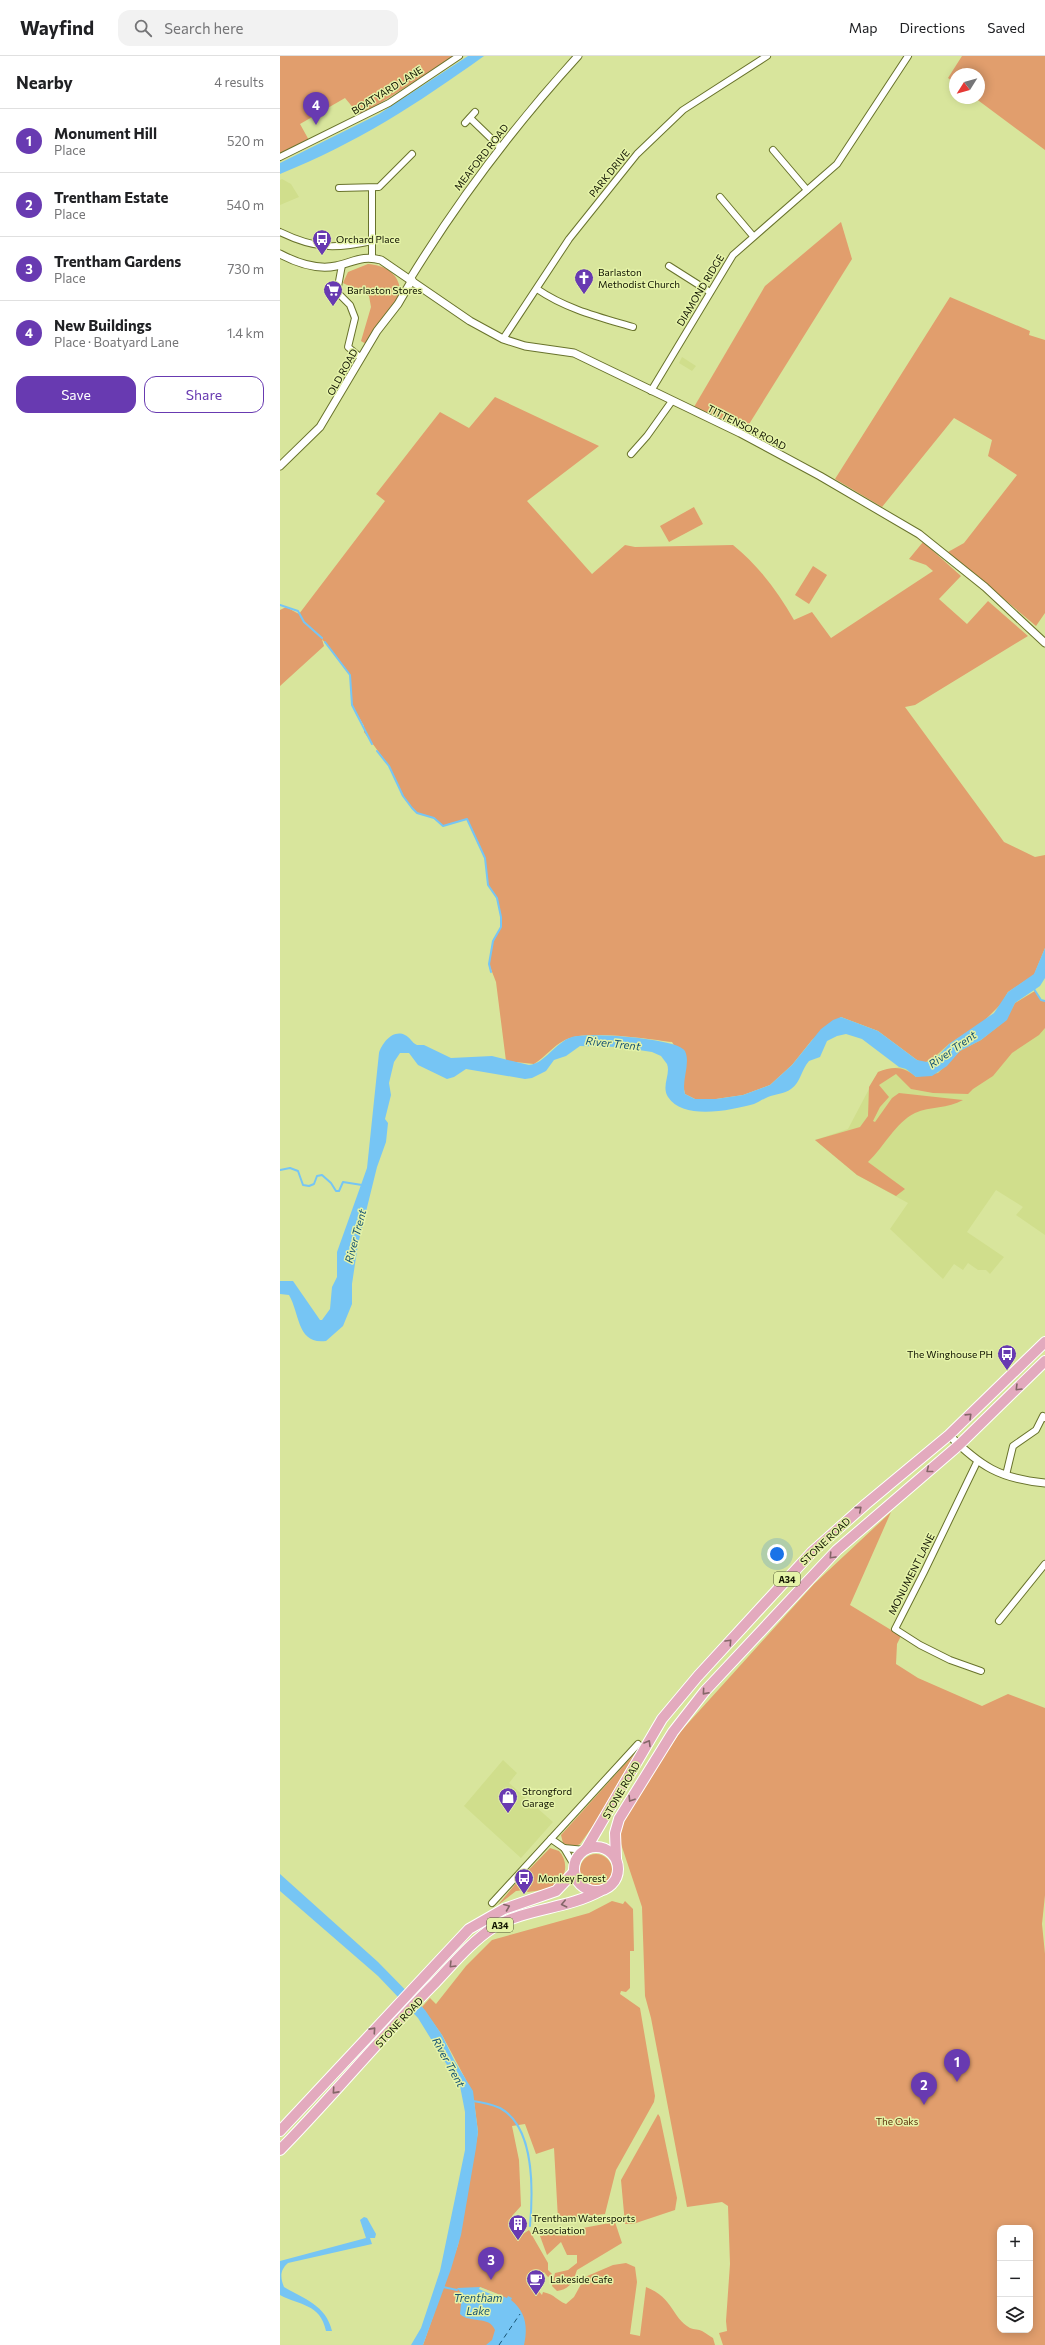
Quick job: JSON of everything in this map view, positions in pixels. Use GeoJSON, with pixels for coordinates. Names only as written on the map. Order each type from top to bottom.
{"type":"FeatureCollection","features":[{"type":"Feature","properties":{"kind":"highway","name":"STONE ROAD"},"geometry":{"type":"LineString","coordinates":[[586,1850],[658,1727],[675,1702],[812,1552],[866,1504],[949,1435],[1045,1342]]}},
{"type":"Feature","properties":{"kind":"highway","name":"STONE ROAD"},"geometry":{"type":"LineString","coordinates":[[616,1858],[614,1833],[618,1819],[673,1732],[705,1691],[837,1550],[959,1446],[1045,1361]]}},
{"type":"Feature","properties":{"kind":"highway"},"geometry":{"type":"LineString","coordinates":[[602,1848],[609,1851],[616,1858],[618,1868],[617,1878],[610,1886],[600,1891],[590,1891],[582,1887],[574,1868],[578,1857],[586,1850],[602,1848]]}},
{"type":"Feature","properties":{"kind":"highway","name":"STONE ROAD"},"geometry":{"type":"LineString","coordinates":[[280,2131],[394,2007],[469,1929],[499,1910],[556,1891],[574,1868]]}},
{"type":"Feature","properties":{"kind":"highway","name":"STONE ROAD"},"geometry":{"type":"LineString","coordinates":[[280,2150],[403,2016],[474,1943],[494,1928],[526,1913],[576,1901],[600,1891]]}},
{"type":"Feature","properties":{"kind":"street","name":"BOATYARD LANE"},"geometry":{"type":"LineString","coordinates":[[280,157],[389,103],[459,56]]}},
{"type":"Feature","properties":{"kind":"street","name":"MEAFORD ROAD"},"geometry":{"type":"LineString","coordinates":[[411,279],[458,203],[500,147],[578,56]]}},
{"type":"Feature","properties":{"kind":"street","name":"PARK DRIVE"},"geometry":{"type":"LineString","coordinates":[[503,339],[569,239],[637,154],[683,110],[724,81],[767,56]]}},
{"type":"Feature","properties":{"kind":"street","name":"DIAMOND RIDGE"},"geometry":{"type":"LineString","coordinates":[[651,391],[733,255],[753,236],[832,169],[843,157],[908,56]]}},
{"type":"Feature","properties":{"kind":"street"},"geometry":{"type":"LineString","coordinates":[[465,123],[475,112]]}},
{"type":"Feature","properties":{"kind":"street"},"geometry":{"type":"LineString","coordinates":[[470,118],[500,147]]}},
{"type":"Feature","properties":{"kind":"street"},"geometry":{"type":"LineString","coordinates":[[773,150],[807,190]]}},
{"type":"Feature","properties":{"kind":"street"},"geometry":{"type":"LineString","coordinates":[[339,188],[372,188],[384,184],[412,154]]}},
{"type":"Feature","properties":{"kind":"street"},"geometry":{"type":"LineString","coordinates":[[280,254],[315,267],[342,265],[363,258],[372,258],[372,188]]}},
{"type":"Feature","properties":{"kind":"street"},"geometry":{"type":"LineString","coordinates":[[720,197],[753,236]]}},
{"type":"Feature","properties":{"kind":"street"},"geometry":{"type":"LineString","coordinates":[[781,212],[786,219]]}},
{"type":"Feature","properties":{"kind":"street"},"geometry":{"type":"LineString","coordinates":[[280,232],[298,240],[331,248],[372,241]]}},
{"type":"Feature","properties":{"kind":"street","name":"TITTENSOR ROAD"},"geometry":{"type":"LineString","coordinates":[[372,258],[387,264],[411,279],[470,321],[503,339],[525,346],[574,353],[740,433],[798,464],[919,534],[985,586],[1045,643]]}},
{"type":"Feature","properties":{"kind":"street"},"geometry":{"type":"LineString","coordinates":[[342,265],[337,292],[350,305],[355,318],[348,347],[361,358]]}},
{"type":"Feature","properties":{"kind":"street"},"geometry":{"type":"LineString","coordinates":[[669,266],[710,292]]}},
{"type":"Feature","properties":{"kind":"street","name":"OLD ROAD"},"geometry":{"type":"LineString","coordinates":[[280,466],[320,428],[377,331],[401,299],[411,279]]}},
{"type":"Feature","properties":{"kind":"street"},"geometry":{"type":"LineString","coordinates":[[537,289],[552,299],[586,314],[633,327]]}},
{"type":"Feature","properties":{"kind":"street"},"geometry":{"type":"LineString","coordinates":[[631,454],[647,436],[672,401]]}},
{"type":"Feature","properties":{"kind":"street"},"geometry":{"type":"LineString","coordinates":[[1006,1475],[1013,1446],[1036,1430],[1043,1416],[1045,1418]]}},
{"type":"Feature","properties":{"kind":"street"},"geometry":{"type":"LineString","coordinates":[[949,1435],[977,1462],[997,1473],[1045,1483]]}},
{"type":"Feature","properties":{"kind":"street","name":"MONUMENT LANE"},"geometry":{"type":"LineString","coordinates":[[977,1462],[895,1629],[920,1645],[950,1660],[981,1671]]}},
{"type":"Feature","properties":{"kind":"street"},"geometry":{"type":"LineString","coordinates":[[999,1621],[1045,1564]]}},
{"type":"Feature","properties":{"kind":"street","name":"STONE ROAD"},"geometry":{"type":"LineString","coordinates":[[492,1903],[638,1744]]}},
{"type":"Feature","properties":{"kind":"street"},"geometry":{"type":"LineString","coordinates":[[551,1839],[564,1848],[574,1868]]}},
{"type":"Feature","properties":{"kind":"street"},"geometry":{"type":"LineString","coordinates":[[564,1848],[586,1850]]}},
{"type":"Feature","properties":{"kind":"shaded area"},"geometry":{"type":"Polygon","coordinates":[[[282,179],[291,184],[299,197],[280,205],[280,180],[282,179]]]}},
{"type":"Feature","properties":{"kind":"shaded area"},"geometry":{"type":"Polygon","coordinates":[[[682,357],[696,366],[692,371],[679,363],[682,357]]]}},
{"type":"Feature","properties":{"kind":"shaded area"},"geometry":{"type":"Polygon","coordinates":[[[1033,992],[1045,1004],[1045,1235],[1016,1215],[1023,1207],[996,1190],[967,1232],[1004,1257],[990,1274],[986,1270],[978,1270],[968,1263],[963,1270],[954,1264],[943,1279],[890,1229],[908,1203],[857,1175],[815,1140],[848,1129],[878,1072],[899,1067],[906,1069],[1033,992]]]}},
{"type":"Feature","properties":{"kind":"shaded area","name":"Strongford Garage"},"geometry":{"type":"Polygon","coordinates":[[[503,1760],[517,1773],[509,1783],[553,1822],[521,1858],[464,1806],[503,1760]]]}},
{"type":"Feature","properties":{"kind":"green space"},"geometry":{"type":"Polygon","coordinates":[[[280,56],[455,56],[360,116],[345,98],[300,124],[310,142],[280,155],[280,56]]]}},
{"type":"Feature","properties":{"kind":"green space"},"geometry":{"type":"Polygon","coordinates":[[[962,56],[1045,56],[1045,150],[983,104],[985,104],[985,68],[954,68],[962,56]]]}},
{"type":"Feature","properties":{"kind":"green space"},"geometry":{"type":"Polygon","coordinates":[[[841,222],[852,259],[746,429],[694,407],[765,286],[841,222]]]}},
{"type":"Feature","properties":{"kind":"green space"},"geometry":{"type":"Polygon","coordinates":[[[368,264],[389,270],[399,283],[400,289],[402,289],[400,295],[366,344],[361,341],[371,307],[369,296],[343,283],[348,272],[368,264]]]}},
{"type":"Feature","properties":{"kind":"green space"},"geometry":{"type":"Polygon","coordinates":[[[950,297],[1030,331],[1029,335],[1045,340],[1045,613],[1036,626],[948,552],[964,543],[1017,475],[988,456],[992,440],[954,418],[882,507],[835,479],[950,297]]]}},
{"type":"Feature","properties":{"kind":"green space"},"geometry":{"type":"Polygon","coordinates":[[[495,397],[599,446],[527,501],[592,574],[625,545],[635,547],[733,545],[760,571],[781,599],[794,620],[812,612],[831,638],[933,571],[926,565],[909,559],[923,542],[961,576],[939,599],[967,624],[988,601],[1028,636],[915,705],[905,707],[1004,842],[1035,857],[1045,855],[1045,948],[1034,975],[1008,992],[1001,1004],[984,1021],[949,1044],[931,1060],[923,1063],[878,1031],[841,1017],[812,1040],[792,1065],[770,1085],[743,1095],[716,1099],[695,1099],[685,1094],[683,1085],[686,1064],[672,1042],[633,1037],[587,1035],[565,1040],[534,1064],[506,1061],[496,982],[489,964],[493,941],[501,927],[501,917],[497,898],[488,885],[485,858],[467,819],[443,826],[434,818],[417,813],[412,808],[403,796],[389,766],[364,732],[364,726],[352,705],[350,675],[322,639],[324,646],[280,686],[280,610],[286,607],[299,614],[385,501],[376,494],[440,412],[469,428],[495,397]]]}},
{"type":"Feature","properties":{"kind":"green space"},"geometry":{"type":"Polygon","coordinates":[[[694,507],[703,524],[669,542],[660,526],[694,507]]]}},
{"type":"Feature","properties":{"kind":"green space"},"geometry":{"type":"Polygon","coordinates":[[[813,566],[827,575],[809,604],[795,595],[813,566]]]}},
{"type":"Feature","properties":{"kind":"green space"},"geometry":{"type":"Polygon","coordinates":[[[1035,991],[1041,1000],[1045,1001],[1045,1028],[1039,1035],[1012,1053],[993,1076],[968,1094],[933,1093],[911,1089],[896,1074],[879,1085],[889,1097],[880,1107],[873,1121],[875,1122],[892,1098],[899,1093],[963,1100],[951,1105],[927,1109],[908,1117],[901,1123],[868,1162],[905,1189],[896,1196],[857,1175],[815,1140],[860,1127],[868,1116],[869,1087],[878,1072],[898,1068],[912,1073],[916,1077],[938,1073],[960,1051],[981,1040],[1006,1020],[1015,1003],[1035,991]]]}},
{"type":"Feature","properties":{"kind":"green space","name":"The Oaks"},"geometry":{"type":"Polygon","coordinates":[[[891,1512],[850,1605],[901,1636],[897,1644],[896,1664],[918,1678],[982,1706],[1008,1694],[1045,1708],[1045,1895],[1042,1924],[1045,1954],[1045,2345],[723,2345],[719,2333],[727,2331],[726,2321],[730,2264],[728,2206],[722,2202],[687,2207],[651,2018],[645,1996],[642,1907],[621,1844],[620,1829],[626,1813],[681,1731],[814,1584],[891,1512]]]}},
{"type":"Feature","properties":{"kind":"green space"},"geometry":{"type":"Polygon","coordinates":[[[635,1753],[595,1823],[580,1844],[573,1847],[563,1843],[561,1835],[635,1753]]]}},
{"type":"Feature","properties":{"kind":"green space"},"geometry":{"type":"Polygon","coordinates":[[[550,1848],[559,1851],[564,1861],[565,1872],[560,1881],[550,1888],[528,1892],[524,1890],[516,1891],[498,1905],[517,1882],[550,1848]]]}},
{"type":"Feature","properties":{"kind":"green space"},"geometry":{"type":"Polygon","coordinates":[[[593,1854],[599,1854],[609,1861],[612,1870],[611,1876],[605,1883],[599,1886],[593,1886],[583,1879],[580,1873],[580,1867],[587,1857],[593,1854]]]}},
{"type":"Feature","properties":{"kind":"green space"},"geometry":{"type":"Polygon","coordinates":[[[612,1901],[623,1904],[625,1901],[633,1909],[634,1951],[630,1951],[630,1988],[626,1992],[621,1991],[620,1994],[640,2008],[655,2096],[654,2102],[616,2170],[605,2214],[558,2219],[554,2148],[536,2154],[525,2124],[512,2126],[519,2160],[521,2206],[512,2216],[523,2234],[529,2230],[548,2263],[548,2270],[552,2274],[548,2277],[544,2272],[532,2283],[533,2291],[536,2288],[542,2295],[543,2292],[547,2293],[566,2304],[574,2297],[585,2277],[613,2265],[626,2263],[635,2267],[637,2282],[630,2334],[640,2336],[646,2287],[662,2296],[684,2324],[690,2328],[701,2330],[713,2338],[715,2345],[423,2345],[458,2245],[478,2132],[474,2101],[466,2080],[442,2035],[422,2007],[430,1998],[436,2004],[466,1966],[492,1940],[589,1913],[612,1901]]]}},
{"type":"Feature","properties":{"kind":"green space"},"geometry":{"type":"Polygon","coordinates":[[[658,2114],[660,2117],[677,2198],[675,2210],[633,2224],[625,2224],[621,2180],[658,2114]]]}},
{"type":"Feature","properties":{"kind":"green space"},"geometry":{"type":"Polygon","coordinates":[[[615,2222],[622,2243],[577,2270],[568,2287],[557,2291],[552,2286],[555,2273],[568,2270],[577,2263],[577,2255],[567,2255],[561,2242],[547,2255],[540,2236],[615,2222]]]}},
{"type":"Feature","properties":{"kind":"water"},"geometry":{"type":"Polygon","coordinates":[[[468,56],[484,56],[435,90],[361,136],[280,174],[280,163],[379,114],[468,56]]]}},
{"type":"Feature","properties":{"kind":"water","name":"River Trent"},"geometry":{"type":"Polygon","coordinates":[[[1045,948],[1045,978],[1040,986],[1015,1003],[1007,1020],[981,1040],[960,1051],[947,1066],[932,1076],[916,1077],[906,1069],[899,1067],[862,1039],[846,1034],[837,1036],[827,1041],[820,1057],[809,1061],[797,1083],[791,1089],[768,1097],[754,1104],[721,1111],[696,1111],[685,1109],[675,1104],[668,1097],[665,1089],[668,1072],[667,1064],[661,1056],[652,1052],[619,1047],[580,1046],[566,1056],[554,1060],[546,1071],[532,1078],[525,1079],[466,1069],[454,1077],[447,1079],[418,1065],[409,1053],[400,1053],[394,1062],[389,1083],[391,1095],[385,1119],[388,1123],[386,1142],[377,1167],[358,1244],[352,1284],[352,1304],[343,1326],[326,1341],[317,1341],[310,1338],[304,1333],[301,1327],[289,1295],[280,1294],[280,1281],[293,1281],[320,1320],[322,1320],[330,1309],[332,1287],[337,1277],[337,1252],[367,1168],[379,1053],[385,1041],[392,1035],[405,1035],[417,1045],[424,1045],[451,1058],[492,1056],[529,1065],[540,1061],[560,1044],[572,1037],[595,1035],[632,1037],[666,1043],[679,1046],[685,1051],[687,1056],[687,1067],[684,1083],[685,1094],[695,1099],[716,1099],[743,1095],[770,1085],[792,1065],[821,1029],[833,1020],[841,1017],[878,1031],[917,1060],[927,1062],[939,1055],[949,1044],[994,1013],[1008,992],[1034,974],[1045,948]]]}},
{"type":"Feature","properties":{"kind":"water","name":"River Trent"},"geometry":{"type":"Polygon","coordinates":[[[280,1874],[378,1962],[425,2010],[442,2035],[454,2060],[473,2091],[478,2132],[461,2235],[451,2269],[423,2345],[411,2345],[421,2328],[440,2271],[465,2150],[465,2112],[460,2086],[418,2018],[378,1976],[280,1891],[280,1874]]]}},
{"type":"Feature","properties":{"kind":"water"},"geometry":{"type":"Polygon","coordinates":[[[364,2217],[367,2218],[376,2234],[375,2238],[370,2238],[372,2244],[288,2263],[282,2271],[281,2277],[284,2287],[306,2299],[325,2315],[332,2331],[326,2331],[319,2315],[314,2310],[280,2295],[280,2261],[366,2238],[360,2220],[364,2217]]]}},
{"type":"Feature","properties":{"kind":"water","name":"Trentham Lake"},"geometry":{"type":"Polygon","coordinates":[[[480,2287],[507,2298],[508,2296],[512,2298],[511,2300],[520,2310],[525,2320],[526,2332],[524,2345],[486,2345],[492,2340],[495,2330],[492,2325],[484,2321],[469,2319],[460,2314],[462,2294],[457,2288],[480,2287]]]}},
{"type":"Feature","properties":{"kind":"pier"},"geometry":{"type":"Polygon","coordinates":[[[480,2287],[503,2296],[502,2299],[479,2289],[480,2287]]]}},
{"type":"Feature","properties":{"kind":"waterway"},"geometry":{"type":"LineString","coordinates":[[280,605],[298,611],[304,622],[322,638]]}},
{"type":"Feature","properties":{"kind":"waterway"},"geometry":{"type":"LineString","coordinates":[[325,642],[350,675],[352,705],[372,744]]}},
{"type":"Feature","properties":{"kind":"waterway"},"geometry":{"type":"LineString","coordinates":[[377,751],[389,766],[403,796],[417,813],[434,818],[443,826],[467,819],[485,858],[488,885],[497,898],[501,917],[501,927],[493,941],[489,964],[491,972]]}},
{"type":"Feature","properties":{"kind":"waterway"},"geometry":{"type":"LineString","coordinates":[[1034,989],[1041,1000],[1045,1001]]}},
{"type":"Feature","properties":{"kind":"waterway"},"geometry":{"type":"LineString","coordinates":[[280,1170],[290,1168],[298,1171],[303,1185],[309,1186],[314,1184],[317,1176],[322,1175],[331,1183],[336,1191],[339,1191],[343,1182],[362,1185]]}},
{"type":"Feature","properties":{"kind":"waterway"},"geometry":{"type":"LineString","coordinates":[[473,2101],[500,2108],[511,2117],[520,2130],[526,2145],[531,2179],[532,2196],[530,2226]]}},
{"type":"Feature","properties":{"kind":"waterway"},"geometry":{"type":"LineString","coordinates":[[443,2287],[457,2290]]}},
{"type":"Feature","properties":{"kind":"ferry route"},"geometry":{"type":"LineString","coordinates":[[499,2345],[520,2314]]}},
{"type":"Feature","properties":{"kind":"place","name":"New Buildings"},"geometry":{"type":"Point","coordinates":[316,125]}},
{"type":"Feature","properties":{"kind":"place","name":"Orchard Place"},"geometry":{"type":"Point","coordinates":[322,256]}},
{"type":"Feature","properties":{"kind":"place","name":"Barlaston Methodist Church"},"geometry":{"type":"Point","coordinates":[584,295]}},
{"type":"Feature","properties":{"kind":"place","name":"Barlaston Stores"},"geometry":{"type":"Point","coordinates":[333,307]}},
{"type":"Feature","properties":{"kind":"place","name":"The Winghouse PH"},"geometry":{"type":"Point","coordinates":[1007,1371]}},
{"type":"Feature","properties":{"kind":"place","name":"Strongford Garage"},"geometry":{"type":"Point","coordinates":[508,1814]}},
{"type":"Feature","properties":{"kind":"place","name":"Monkey Forest"},"geometry":{"type":"Point","coordinates":[524,1895]}},
{"type":"Feature","properties":{"kind":"place","name":"Monument Hill"},"geometry":{"type":"Point","coordinates":[957,2082]}},
{"type":"Feature","properties":{"kind":"place","name":"Trentham Estate"},"geometry":{"type":"Point","coordinates":[924,2105]}},
{"type":"Feature","properties":{"kind":"place","name":"Trentham Watersports Association"},"geometry":{"type":"Point","coordinates":[518,2241]}},
{"type":"Feature","properties":{"kind":"place","name":"Trentham Gardens"},"geometry":{"type":"Point","coordinates":[491,2280]}},
{"type":"Feature","properties":{"kind":"place","name":"Lakeside Cafe"},"geometry":{"type":"Point","coordinates":[536,2296]}}]}
